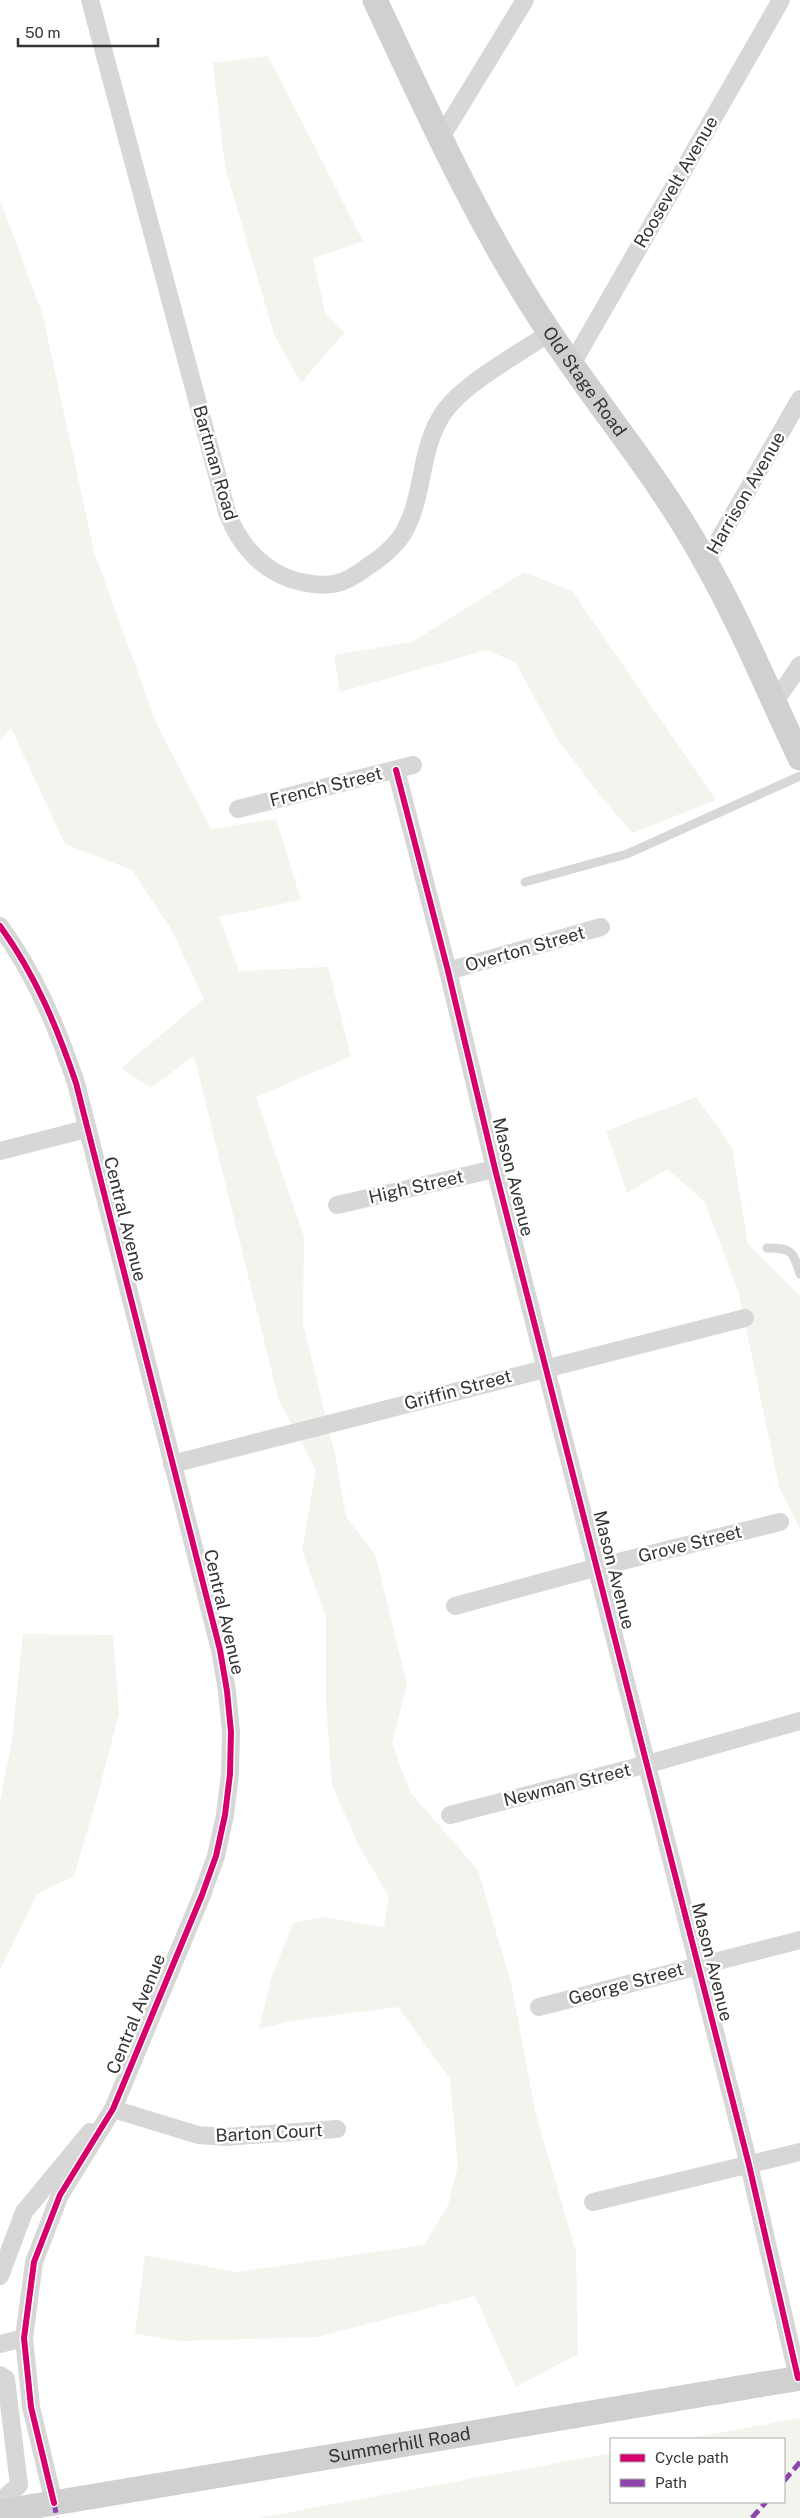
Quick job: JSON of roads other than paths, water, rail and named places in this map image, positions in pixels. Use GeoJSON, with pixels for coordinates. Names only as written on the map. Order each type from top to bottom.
{"type":"FeatureCollection","features":[{"type":"Feature","properties":{"kind":"street","name":"Bartman Road"},"geometry":{"type":"LineString","coordinates":[[90,0],[227,512],[242,544],[274,572],[294,580],[315,585],[339,584],[356,576],[390,549],[404,531],[413,509],[423,460],[432,433],[443,413],[452,401],[549,333]]}},
{"type":"Feature","properties":{"kind":"street","name":"Old Stage Road"},"geometry":{"type":"LineString","coordinates":[[375,0],[440,139],[504,258],[549,333],[672,503],[706,562],[800,758]]}},
{"type":"Feature","properties":{"kind":"street"},"geometry":{"type":"LineString","coordinates":[[440,139],[524,0]]}},
{"type":"Feature","properties":{"kind":"street","name":"Roosevelt Avenue"},"geometry":{"type":"LineString","coordinates":[[572,364],[781,0]]}},
{"type":"Feature","properties":{"kind":"street","name":"Harrison Avenue"},"geometry":{"type":"LineString","coordinates":[[706,562],[800,399]]}},
{"type":"Feature","properties":{"kind":"street"},"geometry":{"type":"LineString","coordinates":[[774,703],[800,666]]}},
{"type":"Feature","properties":{"kind":"street","name":"French Street"},"geometry":{"type":"LineString","coordinates":[[238,810],[404,768]]}},
{"type":"Feature","properties":{"kind":"street","name":"Mason Avenue"},"geometry":{"type":"LineString","coordinates":[[404,768],[448,971],[495,1169],[648,1764],[749,2166],[799,2378]]}},
{"type":"Feature","properties":{"kind":"street","name":"Central Avenue"},"geometry":{"type":"LineString","coordinates":[[0,926],[39,988],[60,1034],[76,1084],[220,1650],[226,1683],[231,1732],[230,1774],[225,1815],[216,1856],[205,1888],[114,2109],[60,2195],[34,2262],[24,2338],[31,2407],[54,2502]]}},
{"type":"Feature","properties":{"kind":"street","name":"Overton Street"},"geometry":{"type":"LineString","coordinates":[[448,971],[601,927]]}},
{"type":"Feature","properties":{"kind":"street"},"geometry":{"type":"LineString","coordinates":[[0,1151],[86,1129]]}},
{"type":"Feature","properties":{"kind":"street","name":"High Street"},"geometry":{"type":"LineString","coordinates":[[337,1205],[495,1169]]}},
{"type":"Feature","properties":{"kind":"street","name":"Griffin Street"},"geometry":{"type":"LineString","coordinates":[[172,1464],[745,1318]]}},
{"type":"Feature","properties":{"kind":"street","name":"Grove Street"},"geometry":{"type":"LineString","coordinates":[[455,1606],[598,1567],[780,1522]]}},
{"type":"Feature","properties":{"kind":"street","name":"Newman Street"},"geometry":{"type":"LineString","coordinates":[[450,1815],[648,1764],[800,1721]]}},
{"type":"Feature","properties":{"kind":"street","name":"George Street"},"geometry":{"type":"LineString","coordinates":[[539,2007],[800,1940]]}},
{"type":"Feature","properties":{"kind":"street","name":"Central Avenue"},"geometry":{"type":"LineString","coordinates":[[0,2276],[24,2212],[78,2144],[114,2109]]}},
{"type":"Feature","properties":{"kind":"street","name":"Barton Court"},"geometry":{"type":"LineString","coordinates":[[114,2109],[198,2135],[226,2138],[338,2129]]}},
{"type":"Feature","properties":{"kind":"street"},"geometry":{"type":"LineString","coordinates":[[593,2202],[749,2166],[800,2152]]}},
{"type":"Feature","properties":{"kind":"street"},"geometry":{"type":"LineString","coordinates":[[0,2344],[24,2338]]}},
{"type":"Feature","properties":{"kind":"street"},"geometry":{"type":"LineString","coordinates":[[0,2375],[6,2379],[19,2485],[2,2504]]}},
{"type":"Feature","properties":{"kind":"street","name":"Summerhill Road"},"geometry":{"type":"LineString","coordinates":[[2,2504],[54,2502],[799,2378]]}},
{"type":"Feature","properties":{"kind":"lane"},"geometry":{"type":"LineString","coordinates":[[525,882],[627,854],[800,776]]}},
{"type":"Feature","properties":{"kind":"lane"},"geometry":{"type":"LineString","coordinates":[[767,1248],[786,1248],[794,1255],[800,1274]]}}]}
